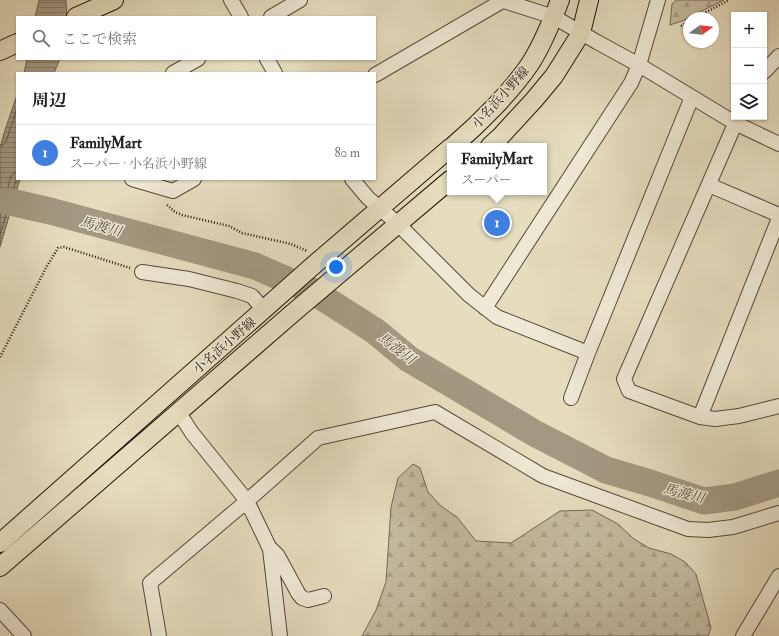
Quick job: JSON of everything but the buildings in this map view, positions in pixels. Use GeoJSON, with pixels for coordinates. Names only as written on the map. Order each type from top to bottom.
{"type":"FeatureCollection","features":[{"type":"Feature","properties":{"kind":"main road"},"geometry":{"type":"LineString","coordinates":[[78,16],[114,0]]}},
{"type":"Feature","properties":{"kind":"main road","name":"小名浜小野線"},"geometry":{"type":"LineString","coordinates":[[457,143],[500,100],[530,63],[554,17],[560,0]]}},
{"type":"Feature","properties":{"kind":"main road","name":"小名浜小野線"},"geometry":{"type":"LineString","coordinates":[[493,143],[530,106],[554,76],[581,33],[589,0]]}},
{"type":"Feature","properties":{"kind":"main road"},"geometry":{"type":"LineString","coordinates":[[0,51],[16,43]]}},
{"type":"Feature","properties":{"kind":"main road","name":"小名浜小野線"},"geometry":{"type":"LineString","coordinates":[[0,543],[317,262],[447,151]]}},
{"type":"Feature","properties":{"kind":"main road","name":"小名浜小野線"},"geometry":{"type":"LineString","coordinates":[[0,567],[294,312],[447,183]]}},
{"type":"Feature","properties":{"kind":"street"},"geometry":{"type":"LineString","coordinates":[[231,0],[241,16]]}},
{"type":"Feature","properties":{"kind":"street"},"geometry":{"type":"LineString","coordinates":[[273,16],[300,0]]}},
{"type":"Feature","properties":{"kind":"street"},"geometry":{"type":"LineString","coordinates":[[376,74],[504,0],[554,17],[692,97],[731,117]]}},
{"type":"Feature","properties":{"kind":"street"},"geometry":{"type":"LineString","coordinates":[[485,308],[631,83],[639,65],[658,0]]}},
{"type":"Feature","properties":{"kind":"street"},"geometry":{"type":"LineString","coordinates":[[767,69],[779,56]]}},
{"type":"Feature","properties":{"kind":"street"},"geometry":{"type":"LineString","coordinates":[[175,72],[196,60]]}},
{"type":"Feature","properties":{"kind":"street"},"geometry":{"type":"LineString","coordinates":[[268,60],[274,72]]}},
{"type":"Feature","properties":{"kind":"street"},"geometry":{"type":"LineString","coordinates":[[571,398],[692,97]]}},
{"type":"Feature","properties":{"kind":"street"},"geometry":{"type":"LineString","coordinates":[[779,144],[736,120],[624,379],[629,391],[700,417],[715,419],[731,417],[779,406]]}},
{"type":"Feature","properties":{"kind":"street"},"geometry":{"type":"LineString","coordinates":[[135,180],[173,191],[192,180]]}},
{"type":"Feature","properties":{"kind":"street"},"geometry":{"type":"LineString","coordinates":[[353,180],[368,198],[398,224],[469,295],[497,317],[588,353]]}},
{"type":"Feature","properties":{"kind":"street"},"geometry":{"type":"LineString","coordinates":[[709,185],[779,214]]}},
{"type":"Feature","properties":{"kind":"street"},"geometry":{"type":"LineString","coordinates":[[700,417],[779,218]]}},
{"type":"Feature","properties":{"kind":"street"},"geometry":{"type":"LineString","coordinates":[[142,272],[189,279],[237,291],[252,296],[268,306]]}},
{"type":"Feature","properties":{"kind":"street"},"geometry":{"type":"LineString","coordinates":[[179,412],[192,433],[247,501],[270,549],[280,636]]}},
{"type":"Feature","properties":{"kind":"street"},"geometry":{"type":"LineString","coordinates":[[159,636],[150,583],[247,501],[318,438],[435,412],[543,476],[688,529],[708,530],[733,527],[779,513]]}},
{"type":"Feature","properties":{"kind":"street"},"geometry":{"type":"LineString","coordinates":[[270,549],[278,556],[302,598],[308,600],[324,596]]}},
{"type":"Feature","properties":{"kind":"street"},"geometry":{"type":"LineString","coordinates":[[743,636],[774,597],[779,576]]}},
{"type":"Feature","properties":{"kind":"street"},"geometry":{"type":"LineString","coordinates":[[0,610],[24,636]]}},
{"type":"Feature","properties":{"kind":"path"},"geometry":{"type":"LineString","coordinates":[[707,12],[729,0]]}},
{"type":"Feature","properties":{"kind":"path"},"geometry":{"type":"LineString","coordinates":[[166,204],[182,215],[228,226],[242,233],[295,245],[307,251],[317,262]]}},
{"type":"Feature","properties":{"kind":"path"},"geometry":{"type":"LineString","coordinates":[[0,357],[47,266],[58,248],[64,247],[142,272]]}},
{"type":"Feature","properties":{"kind":"green space"},"geometry":{"type":"Polygon","coordinates":[[[676,0],[724,0],[700,12],[683,12],[683,20],[670,25],[672,4],[676,0]]]}},
{"type":"Feature","properties":{"kind":"green space"},"geometry":{"type":"Polygon","coordinates":[[[413,464],[420,468],[428,492],[442,507],[457,517],[476,541],[511,543],[560,511],[592,510],[618,524],[634,539],[649,548],[671,554],[685,562],[696,574],[711,628],[708,636],[362,636],[376,610],[386,582],[391,507],[398,478],[413,464]]]}},
{"type":"Feature","properties":{"kind":"water"},"geometry":{"type":"Polygon","coordinates":[[[39,0],[66,0],[67,16],[35,16],[39,0]]]}},
{"type":"Feature","properties":{"kind":"water"},"geometry":{"type":"Polygon","coordinates":[[[27,60],[60,60],[54,72],[24,72],[27,60]]]}},
{"type":"Feature","properties":{"kind":"water"},"geometry":{"type":"Polygon","coordinates":[[[16,98],[16,180],[20,180],[0,247],[0,148],[16,98]]]}},
{"type":"Feature","properties":{"kind":"waterway","name":"馬渡川"},"geometry":{"type":"LineString","coordinates":[[6,201],[50,211],[255,266],[314,292],[375,331],[409,359],[536,434],[606,470],[704,501],[735,497],[779,483]]}},
{"type":"Feature","properties":{"kind":"place","name":"FamilyMart"},"geometry":{"type":"Point","coordinates":[497,223]}}]}
